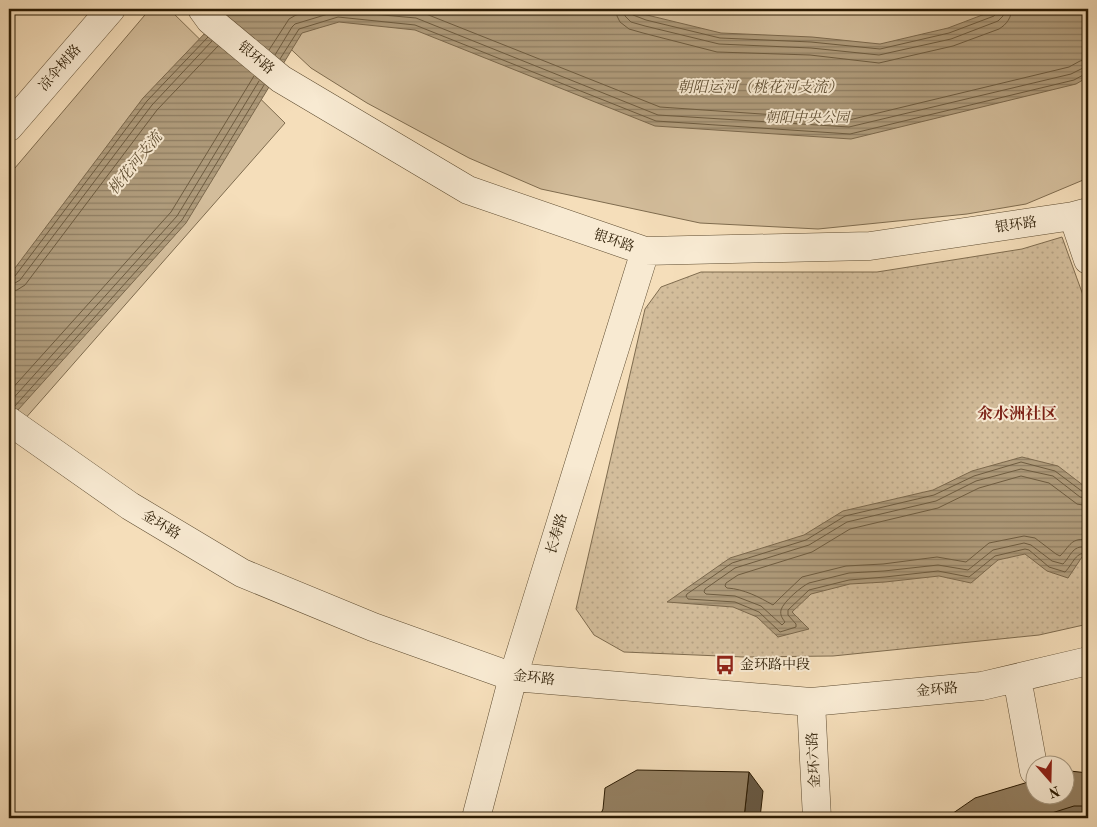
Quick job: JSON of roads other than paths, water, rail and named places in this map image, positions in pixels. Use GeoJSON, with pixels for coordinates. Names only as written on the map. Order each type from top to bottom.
{"type":"FeatureCollection","features":[{"type":"Feature","properties":{"kind":"street","name":"凉伞树路"},"geometry":{"type":"LineString","coordinates":[[9,127],[111,9]]}},
{"type":"Feature","properties":{"kind":"street","name":"银环路"},"geometry":{"type":"LineString","coordinates":[[206,14],[280,79],[468,190],[645,251],[870,246],[1080,214]]}},
{"type":"Feature","properties":{"kind":"street"},"geometry":{"type":"LineString","coordinates":[[1080,214],[1088,260]]}},
{"type":"Feature","properties":{"kind":"street","name":"长寿路"},"geometry":{"type":"LineString","coordinates":[[476,818],[512,677],[645,251]]}},
{"type":"Feature","properties":{"kind":"street","name":"金环路"},"geometry":{"type":"LineString","coordinates":[[9,422],[130,506],[242,573],[373,627],[512,677],[811,702],[982,686],[1088,661]]}},
{"type":"Feature","properties":{"kind":"street"},"geometry":{"type":"LineString","coordinates":[[1017,678],[1027,754]]}},
{"type":"Feature","properties":{"kind":"street","name":"金环六路"},"geometry":{"type":"LineString","coordinates":[[811,702],[816,818]]}},
{"type":"Feature","properties":{"kind":"water"},"geometry":{"type":"Polygon","coordinates":[[[228,9],[628,9],[721,33],[812,37],[880,44],[948,28],[998,9],[1088,9],[1088,77],[1076,84],[851,139],[655,126],[415,30],[339,22],[302,33],[186,223],[9,420],[9,276],[143,98],[228,9]]]}},
{"type":"Feature","properties":{"kind":"water"},"geometry":{"type":"Polygon","coordinates":[[[1022,457],[1058,466],[1088,489],[1088,560],[1082,557],[1068,578],[1047,571],[1025,554],[998,560],[971,583],[939,576],[850,584],[811,594],[792,612],[809,629],[778,637],[757,617],[733,607],[667,602],[730,558],[804,535],[843,511],[933,490],[972,471],[1022,457]]]}},
{"type":"Feature","properties":{"kind":"place","name":"金环路中段"},"geometry":{"type":"Point","coordinates":[725,665]}},
{"type":"Feature","properties":{"kind":"district","name":"氽水洲社区"},"geometry":{"type":"Point","coordinates":[1017,415]}},
{"type":"Feature","properties":{"kind":"water label","name":"朝阳运河（桃花河支流）"},"geometry":{"type":"Point","coordinates":[760,88]}},
{"type":"Feature","properties":{"kind":"water label","name":"桃花河支流"},"geometry":{"type":"Point","coordinates":[136,164]}},
{"type":"Feature","properties":{"kind":"park label","name":"朝阳中央公园"},"geometry":{"type":"Point","coordinates":[807,118]}}]}
